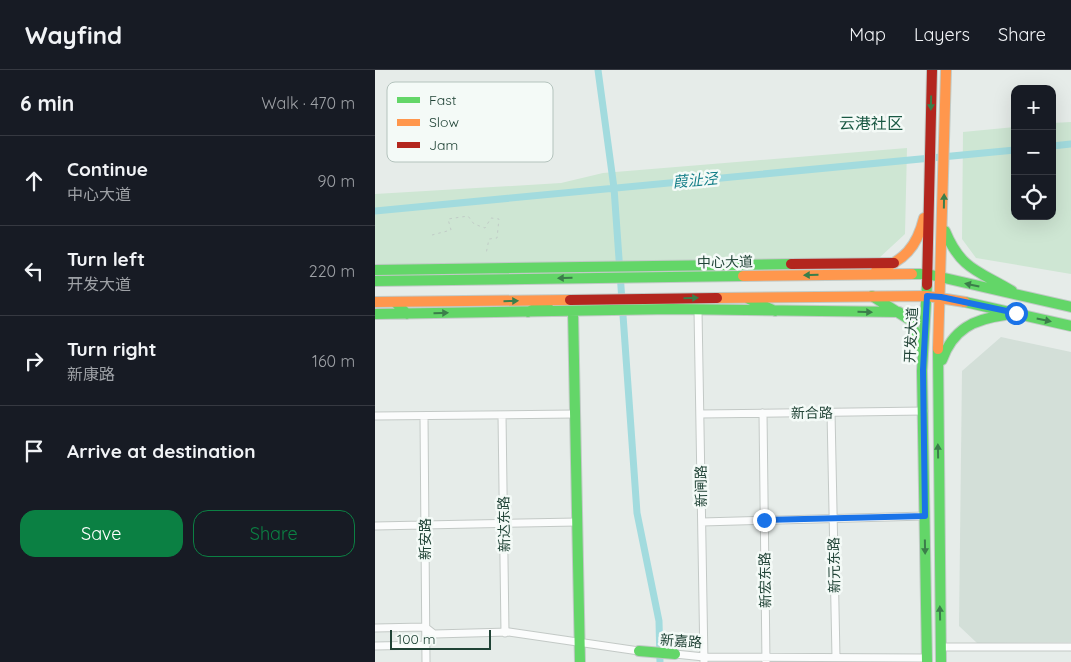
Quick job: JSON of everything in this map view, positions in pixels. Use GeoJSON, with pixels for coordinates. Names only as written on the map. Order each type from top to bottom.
{"type":"FeatureCollection","features":[{"type":"Feature","properties":{"kind":"main road","name":"开发大道"},"geometry":{"type":"LineString","coordinates":[[927,660],[923,370],[927,296],[932,70]]}},
{"type":"Feature","properties":{"kind":"main road","name":"开发大道"},"geometry":{"type":"LineString","coordinates":[[941,662],[937,376],[942,279],[946,70]]}},
{"type":"Feature","properties":{"kind":"main road"},"geometry":{"type":"LineString","coordinates":[[867,274],[901,260],[917,244],[929,197]]}},
{"type":"Feature","properties":{"kind":"main road"},"geometry":{"type":"LineString","coordinates":[[943,226],[956,258],[975,273],[997,281],[1019,296]]}},
{"type":"Feature","properties":{"kind":"main road"},"geometry":{"type":"LineString","coordinates":[[640,273],[778,266],[895,263]]}},
{"type":"Feature","properties":{"kind":"main road"},"geometry":{"type":"LineString","coordinates":[[757,276],[778,266]]}},
{"type":"Feature","properties":{"kind":"main road"},"geometry":{"type":"LineString","coordinates":[[375,270],[529,270],[613,273]]}},
{"type":"Feature","properties":{"kind":"main road"},"geometry":{"type":"LineString","coordinates":[[529,270],[544,278]]}},
{"type":"Feature","properties":{"kind":"main road"},"geometry":{"type":"LineString","coordinates":[[392,280],[412,271]]}},
{"type":"Feature","properties":{"kind":"main road","name":"中心大道"},"geometry":{"type":"LineString","coordinates":[[375,281],[544,278],[613,273],[757,276],[927,274],[942,279],[1071,307]]}},
{"type":"Feature","properties":{"kind":"main road"},"geometry":{"type":"LineString","coordinates":[[871,295],[901,312],[910,320],[921,344],[923,370]]}},
{"type":"Feature","properties":{"kind":"main road"},"geometry":{"type":"LineString","coordinates":[[375,302],[871,295],[927,296],[941,297],[1071,326]]}},
{"type":"Feature","properties":{"kind":"main road"},"geometry":{"type":"LineString","coordinates":[[745,297],[775,311]]}},
{"type":"Feature","properties":{"kind":"main road"},"geometry":{"type":"LineString","coordinates":[[528,312],[554,300]]}},
{"type":"Feature","properties":{"kind":"main road"},"geometry":{"type":"LineString","coordinates":[[395,302],[407,314]]}},
{"type":"Feature","properties":{"kind":"main road"},"geometry":{"type":"LineString","coordinates":[[375,314],[615,310],[901,312]]}},
{"type":"Feature","properties":{"kind":"main road"},"geometry":{"type":"LineString","coordinates":[[573,311],[580,662]]}},
{"type":"Feature","properties":{"kind":"main road"},"geometry":{"type":"LineString","coordinates":[[937,376],[944,351],[953,337],[970,321],[1016,313]]}},
{"type":"Feature","properties":{"kind":"main road","name":"新嘉路"},"geometry":{"type":"LineString","coordinates":[[639,651],[675,654]]}},
{"type":"Feature","properties":{"kind":"street","name":"新闸路"},"geometry":{"type":"LineString","coordinates":[[698,310],[705,659]]}},
{"type":"Feature","properties":{"kind":"street","name":"新合路"},"geometry":{"type":"LineString","coordinates":[[700,414],[924,411]]}},
{"type":"Feature","properties":{"kind":"street","name":"新元东路"},"geometry":{"type":"LineString","coordinates":[[831,412],[835,657]]}},
{"type":"Feature","properties":{"kind":"street","name":"新宏东路"},"geometry":{"type":"LineString","coordinates":[[763,413],[766,660]]}},
{"type":"Feature","properties":{"kind":"street"},"geometry":{"type":"LineString","coordinates":[[375,416],[575,414]]}},
{"type":"Feature","properties":{"kind":"street","name":"新达东路"},"geometry":{"type":"LineString","coordinates":[[502,415],[505,632]]}},
{"type":"Feature","properties":{"kind":"street","name":"新安路"},"geometry":{"type":"LineString","coordinates":[[424,416],[425,662]]}},
{"type":"Feature","properties":{"kind":"street"},"geometry":{"type":"LineString","coordinates":[[702,522],[925,516]]}},
{"type":"Feature","properties":{"kind":"street"},"geometry":{"type":"LineString","coordinates":[[375,526],[577,522]]}},
{"type":"Feature","properties":{"kind":"street"},"geometry":{"type":"LineString","coordinates":[[375,628],[425,627],[434,634],[425,645],[375,646]]}},
{"type":"Feature","properties":{"kind":"street","name":"新嘉路"},"geometry":{"type":"LineString","coordinates":[[434,634],[505,632],[639,651]]}},
{"type":"Feature","properties":{"kind":"street"},"geometry":{"type":"LineString","coordinates":[[940,647],[1071,647]]}},
{"type":"Feature","properties":{"kind":"street","name":"新嘉路"},"geometry":{"type":"LineString","coordinates":[[675,654],[705,659],[766,660],[835,657],[927,660]]}},
{"type":"Feature","properties":{"kind":"path"},"geometry":{"type":"LineString","coordinates":[[432,235],[451,230],[448,219],[469,216],[474,224],[485,228],[491,218],[499,218],[497,238],[489,239],[486,254]]}},
{"type":"Feature","properties":{"kind":"shaded area"},"geometry":{"type":"Polygon","coordinates":[[[1001,337],[1071,352],[1071,642],[977,643],[959,626],[962,371],[1001,337]]]}},
{"type":"Feature","properties":{"kind":"green space"},"geometry":{"type":"Polygon","coordinates":[[[1071,122],[1071,274],[976,258],[962,239],[963,132],[1011,127],[1011,220],[1056,220],[1056,123],[1071,122]]]}},
{"type":"Feature","properties":{"kind":"green space"},"geometry":{"type":"Polygon","coordinates":[[[907,148],[905,234],[878,259],[375,266],[375,194],[561,183],[603,173],[907,148]]]}},
{"type":"Feature","properties":{"kind":"waterway"},"geometry":{"type":"LineString","coordinates":[[598,70],[614,188],[637,513],[659,621],[660,662]]}},
{"type":"Feature","properties":{"kind":"waterway","name":"葭沚泾"},"geometry":{"type":"LineString","coordinates":[[1056,146],[1071,144]]}},
{"type":"Feature","properties":{"kind":"waterway","name":"葭沚泾"},"geometry":{"type":"LineString","coordinates":[[375,211],[1011,150]]}},
{"type":"Feature","properties":{"kind":"traffic: fast"},"geometry":{"type":"LineString","coordinates":[[945,231],[951,244],[965,262],[981,274],[1012,291]]}},
{"type":"Feature","properties":{"kind":"traffic: fast"},"geometry":{"type":"LineString","coordinates":[[375,270],[791,264]]}},
{"type":"Feature","properties":{"kind":"traffic: fast"},"geometry":{"type":"LineString","coordinates":[[912,274],[927,274],[1071,307]]}},
{"type":"Feature","properties":{"kind":"traffic: fast"},"geometry":{"type":"LineString","coordinates":[[375,281],[743,276]]}},
{"type":"Feature","properties":{"kind":"traffic: fast"},"geometry":{"type":"LineString","coordinates":[[927,285],[922,371],[927,662]]}},
{"type":"Feature","properties":{"kind":"traffic: fast"},"geometry":{"type":"LineString","coordinates":[[872,296],[910,320],[921,347]]}},
{"type":"Feature","properties":{"kind":"traffic: fast"},"geometry":{"type":"LineString","coordinates":[[749,299],[775,311]]}},
{"type":"Feature","properties":{"kind":"traffic: fast"},"geometry":{"type":"LineString","coordinates":[[395,302],[407,314]]}},
{"type":"Feature","properties":{"kind":"traffic: fast"},"geometry":{"type":"LineString","coordinates":[[528,312],[549,302]]}},
{"type":"Feature","properties":{"kind":"traffic: fast"},"geometry":{"type":"LineString","coordinates":[[965,302],[1071,326]]}},
{"type":"Feature","properties":{"kind":"traffic: fast"},"geometry":{"type":"LineString","coordinates":[[375,314],[672,309],[899,312]]}},
{"type":"Feature","properties":{"kind":"traffic: fast"},"geometry":{"type":"LineString","coordinates":[[573,311],[580,662]]}},
{"type":"Feature","properties":{"kind":"traffic: fast"},"geometry":{"type":"LineString","coordinates":[[942,360],[952,340],[966,327],[984,319],[1005,315]]}},
{"type":"Feature","properties":{"kind":"traffic: fast"},"geometry":{"type":"LineString","coordinates":[[938,349],[941,662]]}},
{"type":"Feature","properties":{"kind":"traffic: fast"},"geometry":{"type":"LineString","coordinates":[[639,651],[675,654]]}},
{"type":"Feature","properties":{"kind":"traffic: slow"},"geometry":{"type":"LineString","coordinates":[[938,349],[946,70]]}},
{"type":"Feature","properties":{"kind":"traffic: slow"},"geometry":{"type":"LineString","coordinates":[[876,271],[894,263],[908,252],[917,237],[924,218]]}},
{"type":"Feature","properties":{"kind":"traffic: slow"},"geometry":{"type":"LineString","coordinates":[[743,276],[912,274]]}},
{"type":"Feature","properties":{"kind":"traffic: slow"},"geometry":{"type":"LineString","coordinates":[[717,298],[927,296],[965,302]]}},
{"type":"Feature","properties":{"kind":"traffic: slow"},"geometry":{"type":"LineString","coordinates":[[375,302],[570,300]]}},
{"type":"Feature","properties":{"kind":"traffic: jam"},"geometry":{"type":"LineString","coordinates":[[927,285],[932,70]]}},
{"type":"Feature","properties":{"kind":"traffic: jam"},"geometry":{"type":"LineString","coordinates":[[791,264],[894,263]]}},
{"type":"Feature","properties":{"kind":"traffic: jam"},"geometry":{"type":"LineString","coordinates":[[570,300],[717,298]]}},
{"type":"Feature","properties":{"kind":"district","name":"云港社区"},"geometry":{"type":"Point","coordinates":[871,123]}},
{"type":"Feature","properties":{"kind":"route"},"geometry":{"type":"LineString","coordinates":[[764,520],[925,516],[923,370],[927,296],[941,297],[1016,313]]}}]}
